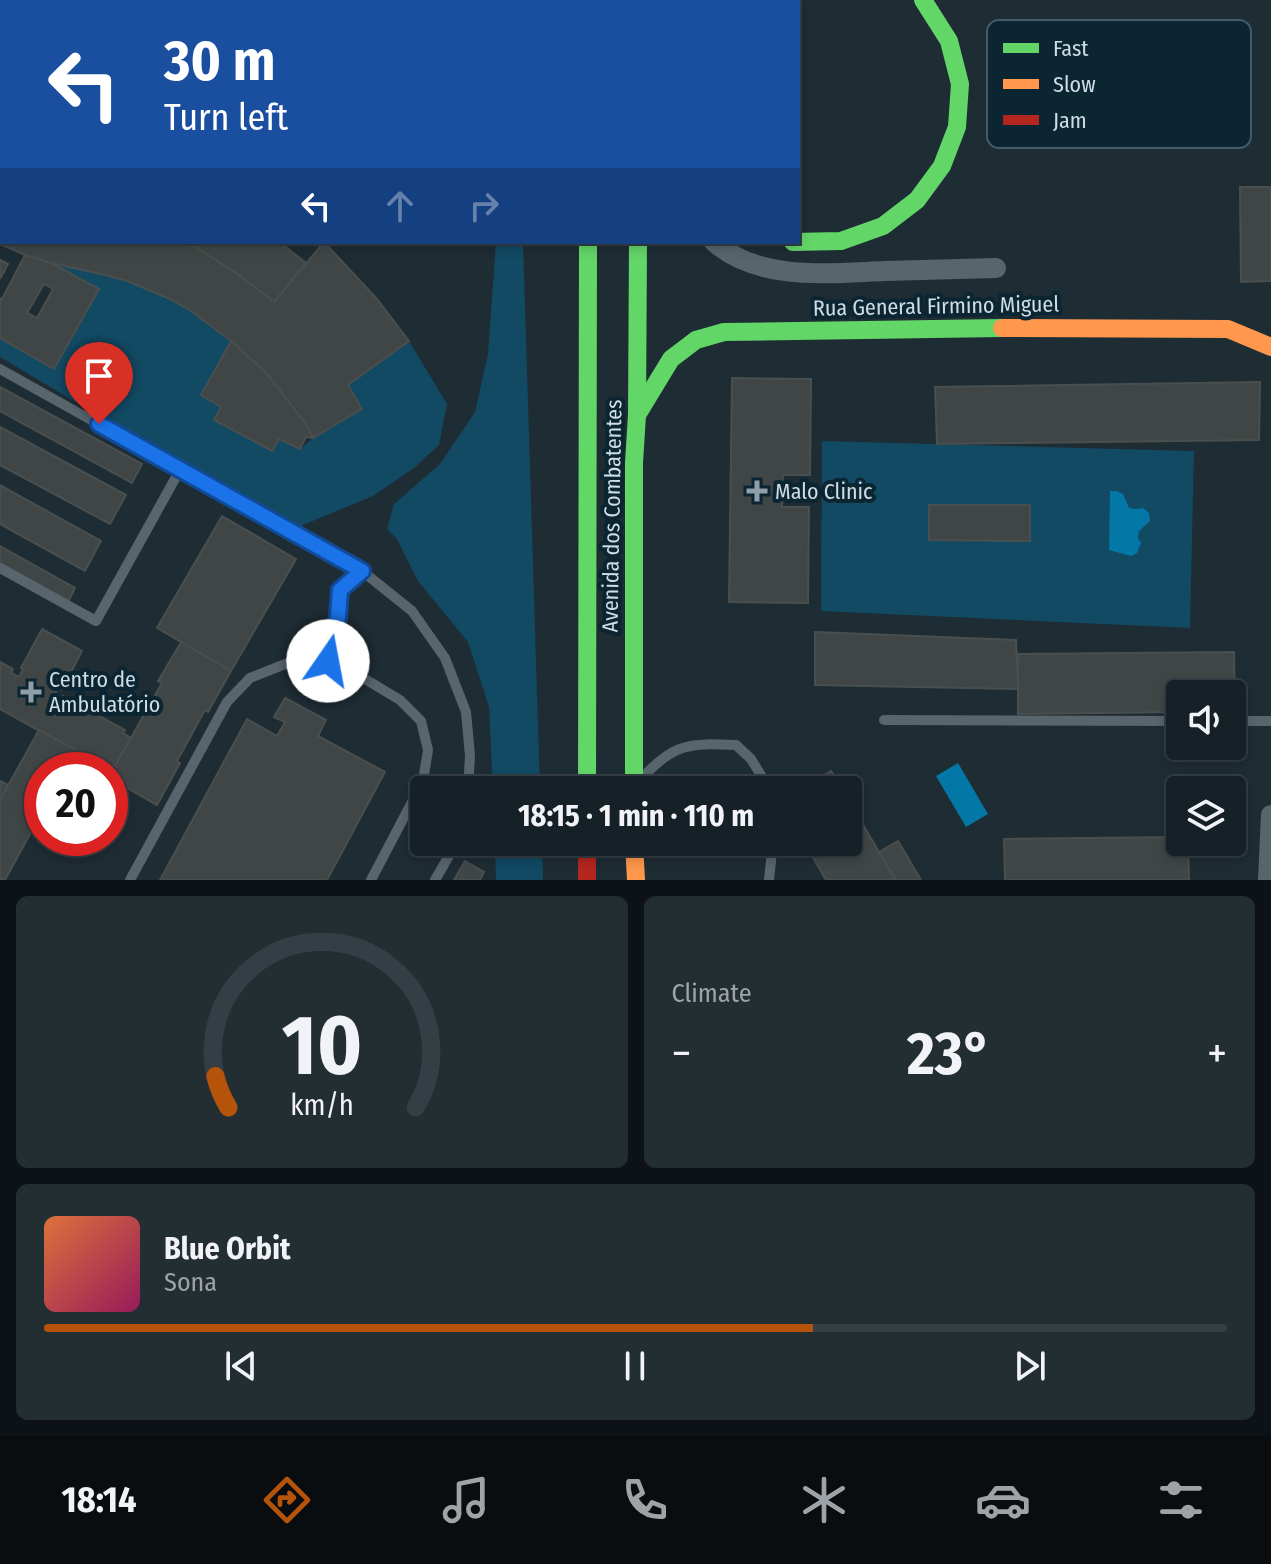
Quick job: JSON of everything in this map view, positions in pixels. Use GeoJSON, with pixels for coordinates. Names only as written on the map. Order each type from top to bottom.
{"type":"FeatureCollection","features":[{"type":"Feature","properties":{"kind":"main road"},"geometry":{"type":"LineString","coordinates":[[800,239],[832,243],[862,236],[886,224],[908,209],[944,165],[960,114],[960,87],[949,39],[923,0]]}},
{"type":"Feature","properties":{"kind":"main road","name":"Avenida dos Combatentes"},"geometry":{"type":"LineString","coordinates":[[587,776],[588,244]]}},
{"type":"Feature","properties":{"kind":"main road","name":"Avenida dos Combatentes"},"geometry":{"type":"LineString","coordinates":[[634,776],[638,244]]}},
{"type":"Feature","properties":{"kind":"main road","name":"Rua General Firmino Miguel"},"geometry":{"type":"LineString","coordinates":[[637,415],[671,359],[696,340],[724,332],[1228,329],[1271,347]]}},
{"type":"Feature","properties":{"kind":"main road"},"geometry":{"type":"LineString","coordinates":[[587,856],[587,880]]}},
{"type":"Feature","properties":{"kind":"main road"},"geometry":{"type":"LineString","coordinates":[[635,856],[636,880]]}},
{"type":"Feature","properties":{"kind":"street"},"geometry":{"type":"LineString","coordinates":[[716,244],[726,252],[761,267],[803,273],[996,268]]}},
{"type":"Feature","properties":{"kind":"street"},"geometry":{"type":"LineString","coordinates":[[1268,880],[1271,815]]}},
{"type":"Feature","properties":{"kind":"lane"},"geometry":{"type":"LineString","coordinates":[[0,369],[362,571],[412,611],[445,658],[466,712],[469,776]]}},
{"type":"Feature","properties":{"kind":"lane"},"geometry":{"type":"LineString","coordinates":[[0,568],[96,621],[181,468]]}},
{"type":"Feature","properties":{"kind":"lane"},"geometry":{"type":"LineString","coordinates":[[328,661],[338,617],[340,590],[362,571]]}},
{"type":"Feature","properties":{"kind":"lane"},"geometry":{"type":"LineString","coordinates":[[130,880],[227,702],[250,678],[293,661],[328,661],[355,673],[400,700],[421,721],[428,750],[423,781],[371,880]]}},
{"type":"Feature","properties":{"kind":"lane"},"geometry":{"type":"LineString","coordinates":[[884,720],[1166,721]]}},
{"type":"Feature","properties":{"kind":"lane"},"geometry":{"type":"LineString","coordinates":[[1246,721],[1271,721]]}},
{"type":"Feature","properties":{"kind":"lane"},"geometry":{"type":"LineString","coordinates":[[645,776],[678,748],[698,744],[736,745],[751,759],[761,776]]}},
{"type":"Feature","properties":{"kind":"lane"},"geometry":{"type":"LineString","coordinates":[[435,880],[449,856]]}},
{"type":"Feature","properties":{"kind":"lane"},"geometry":{"type":"LineString","coordinates":[[769,880],[772,856]]}},
{"type":"Feature","properties":{"kind":"shaded area"},"geometry":{"type":"Polygon","coordinates":[[[496,244],[523,244],[540,776],[492,776],[489,707],[468,642],[418,581],[397,539],[387,529],[394,504],[440,464],[475,412],[488,354],[496,244]]]}},
{"type":"Feature","properties":{"kind":"shaded area"},"geometry":{"type":"Polygon","coordinates":[[[51,263],[112,277],[156,292],[186,308],[231,341],[201,395],[221,407],[215,420],[271,451],[279,439],[300,449],[361,409],[348,385],[409,341],[447,404],[439,445],[414,468],[373,496],[291,530],[0,357],[0,339],[54,368],[99,289],[51,263]]]}},
{"type":"Feature","properties":{"kind":"shaded area"},"geometry":{"type":"Polygon","coordinates":[[[822,441],[1194,451],[1190,628],[821,611],[822,441]]]}},
{"type":"Feature","properties":{"kind":"shaded area"},"geometry":{"type":"Polygon","coordinates":[[[1110,491],[1123,494],[1129,508],[1143,508],[1149,513],[1150,521],[1139,531],[1141,543],[1137,553],[1131,556],[1109,550],[1110,491]]]}},
{"type":"Feature","properties":{"kind":"shaded area"},"geometry":{"type":"Polygon","coordinates":[[[958,763],[988,814],[966,827],[936,776],[958,763]]]}},
{"type":"Feature","properties":{"kind":"shaded area"},"geometry":{"type":"Polygon","coordinates":[[[495,856],[542,856],[543,880],[496,880],[495,856]]]}},
{"type":"Feature","properties":{"kind":"building"},"geometry":{"type":"Polygon","coordinates":[[[1240,187],[1271,187],[1271,281],[1241,282],[1240,187]]]}},
{"type":"Feature","properties":{"kind":"building"},"geometry":{"type":"Polygon","coordinates":[[[0,244],[188,244],[238,274],[274,302],[322,244],[326,244],[377,299],[409,341],[348,385],[362,409],[313,438],[266,373],[191,311],[127,281],[25,255],[0,244]]]}},
{"type":"Feature","properties":{"kind":"building"},"geometry":{"type":"Polygon","coordinates":[[[188,244],[284,244],[306,263],[274,302],[188,244]]]}},
{"type":"Feature","properties":{"kind":"building"},"geometry":{"type":"Polygon","coordinates":[[[25,255],[51,263],[99,289],[54,369],[0,338],[2,299],[25,255]],[[44,284],[27,313],[37,318],[53,289],[44,284]]]}},
{"type":"Feature","properties":{"kind":"building"},"geometry":{"type":"Polygon","coordinates":[[[0,260],[8,264],[0,279],[0,260]]]}},
{"type":"Feature","properties":{"kind":"building"},"geometry":{"type":"Polygon","coordinates":[[[231,341],[266,373],[305,423],[313,438],[306,437],[300,449],[279,439],[272,451],[214,420],[221,407],[201,395],[231,341]]]}},
{"type":"Feature","properties":{"kind":"building","name":"Malo Clinic"},"geometry":{"type":"Polygon","coordinates":[[[732,378],[811,379],[810,475],[783,475],[782,507],[809,507],[808,603],[729,602],[732,378]]]}},
{"type":"Feature","properties":{"kind":"building"},"geometry":{"type":"Polygon","coordinates":[[[1260,382],[1259,440],[937,444],[935,387],[1260,382]]]}},
{"type":"Feature","properties":{"kind":"building"},"geometry":{"type":"Polygon","coordinates":[[[0,387],[142,464],[132,483],[0,411],[0,387]]]}},
{"type":"Feature","properties":{"kind":"building"},"geometry":{"type":"Polygon","coordinates":[[[0,427],[126,495],[110,524],[0,465],[0,427]]]}},
{"type":"Feature","properties":{"kind":"building"},"geometry":{"type":"Polygon","coordinates":[[[0,485],[101,541],[85,571],[0,524],[0,485]]]}},
{"type":"Feature","properties":{"kind":"building"},"geometry":{"type":"Polygon","coordinates":[[[929,505],[1030,505],[1030,541],[929,540],[929,505]]]}},
{"type":"Feature","properties":{"kind":"building"},"geometry":{"type":"Polygon","coordinates":[[[222,516],[296,559],[231,671],[157,628],[222,516]]]}},
{"type":"Feature","properties":{"kind":"building"},"geometry":{"type":"Polygon","coordinates":[[[0,546],[75,588],[68,602],[0,564],[0,546]]]}},
{"type":"Feature","properties":{"kind":"building"},"geometry":{"type":"Polygon","coordinates":[[[42,629],[82,651],[62,690],[58,688],[54,696],[61,700],[63,696],[125,730],[123,733],[131,738],[123,752],[78,752],[0,709],[0,662],[13,669],[11,673],[19,677],[42,629]]]}},
{"type":"Feature","properties":{"kind":"building"},"geometry":{"type":"Polygon","coordinates":[[[815,632],[1016,640],[1018,689],[815,685],[815,632]]]}},
{"type":"Feature","properties":{"kind":"building"},"geometry":{"type":"Polygon","coordinates":[[[181,642],[231,671],[208,712],[205,710],[157,805],[128,788],[128,752],[123,752],[162,683],[158,681],[181,642]]]}},
{"type":"Feature","properties":{"kind":"building"},"geometry":{"type":"Polygon","coordinates":[[[1234,652],[1234,680],[1166,680],[1166,712],[1018,714],[1018,654],[1234,652]]]}},
{"type":"Feature","properties":{"kind":"building"},"geometry":{"type":"Polygon","coordinates":[[[285,698],[326,720],[318,736],[385,772],[327,880],[160,880],[247,719],[277,736],[285,722],[274,717],[285,698]]]}},
{"type":"Feature","properties":{"kind":"building"},"geometry":{"type":"Polygon","coordinates":[[[39,730],[76,750],[75,752],[27,752],[39,730]]]}},
{"type":"Feature","properties":{"kind":"building"},"geometry":{"type":"Polygon","coordinates":[[[24,757],[24,845],[5,880],[0,880],[0,800],[24,757]]]}},
{"type":"Feature","properties":{"kind":"building"},"geometry":{"type":"Polygon","coordinates":[[[0,781],[8,785],[0,800],[0,781]]]}},
{"type":"Feature","properties":{"kind":"building"},"geometry":{"type":"Polygon","coordinates":[[[862,823],[896,880],[826,880],[812,856],[862,856],[862,823]]]}},
{"type":"Feature","properties":{"kind":"building"},"geometry":{"type":"Polygon","coordinates":[[[1166,837],[1166,856],[1188,856],[1189,880],[1005,880],[1004,839],[1166,837]]]}},
{"type":"Feature","properties":{"kind":"building"},"geometry":{"type":"Polygon","coordinates":[[[898,841],[921,880],[896,880],[879,852],[898,841]]]}},
{"type":"Feature","properties":{"kind":"building"},"geometry":{"type":"Polygon","coordinates":[[[465,861],[484,872],[480,880],[454,880],[465,861]]]}},
{"type":"Feature","properties":{"kind":"traffic: fast"},"geometry":{"type":"LineString","coordinates":[[800,242],[841,241],[883,226],[917,200],[942,166],[957,127],[960,84],[949,41],[923,0]]}},
{"type":"Feature","properties":{"kind":"traffic: fast"},"geometry":{"type":"LineString","coordinates":[[587,776],[588,244]]}},
{"type":"Feature","properties":{"kind":"traffic: fast"},"geometry":{"type":"LineString","coordinates":[[634,776],[638,244]]}},
{"type":"Feature","properties":{"kind":"traffic: fast"},"geometry":{"type":"LineString","coordinates":[[637,415],[671,359],[696,340],[724,332],[1002,328]]}},
{"type":"Feature","properties":{"kind":"traffic: slow"},"geometry":{"type":"LineString","coordinates":[[1002,328],[1228,329],[1271,347]]}},
{"type":"Feature","properties":{"kind":"traffic: slow"},"geometry":{"type":"LineString","coordinates":[[635,856],[636,880]]}},
{"type":"Feature","properties":{"kind":"traffic: jam"},"geometry":{"type":"LineString","coordinates":[[587,856],[587,880]]}},
{"type":"Feature","properties":{"kind":"place","name":"Malo Clinic"},"geometry":{"type":"Point","coordinates":[757,491]}},
{"type":"Feature","properties":{"kind":"place","name":"Centro de Ambulatório"},"geometry":{"type":"Point","coordinates":[31,692]}},
{"type":"Feature","properties":{"kind":"route"},"geometry":{"type":"LineString","coordinates":[[99,424],[362,571],[340,590],[338,617],[328,661]]}}]}
